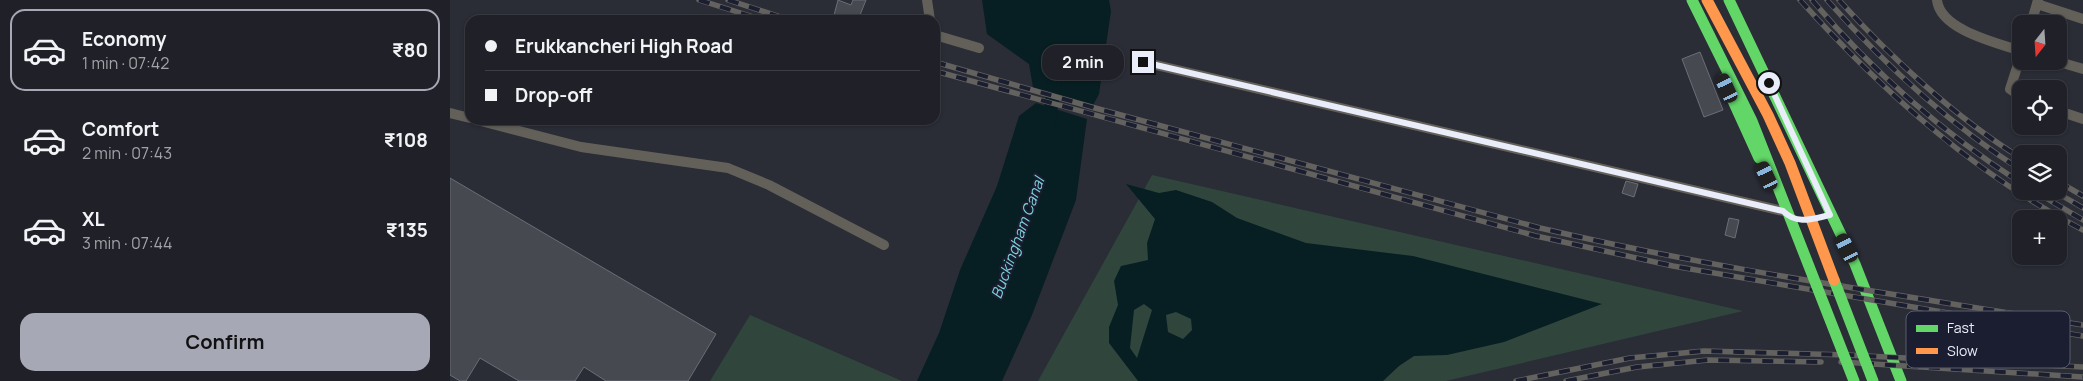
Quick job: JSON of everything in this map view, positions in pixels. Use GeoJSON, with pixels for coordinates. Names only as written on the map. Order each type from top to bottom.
{"type":"FeatureCollection","features":[{"type":"Feature","properties":{"kind":"main road"},"geometry":{"type":"LineString","coordinates":[[1683,0],[1711,53],[1783,211],[1789,217],[1801,221],[1830,215]]}},
{"type":"Feature","properties":{"kind":"main road"},"geometry":{"type":"LineString","coordinates":[[1692,0],[1752,120],[1854,381]]}},
{"type":"Feature","properties":{"kind":"main road"},"geometry":{"type":"LineString","coordinates":[[1707,0],[1768,115],[1790,164],[1872,381]]}},
{"type":"Feature","properties":{"kind":"main road"},"geometry":{"type":"LineString","coordinates":[[1729,0],[1855,264],[1901,381]]}},
{"type":"Feature","properties":{"kind":"street"},"geometry":{"type":"LineString","coordinates":[[927,0],[929,15]]}},
{"type":"Feature","properties":{"kind":"street"},"geometry":{"type":"LineString","coordinates":[[1937,0],[1950,21],[1963,30],[2012,48]]}},
{"type":"Feature","properties":{"kind":"street"},"geometry":{"type":"LineString","coordinates":[[2034,15],[2038,2],[2083,19]]}},
{"type":"Feature","properties":{"kind":"street"},"geometry":{"type":"LineString","coordinates":[[940,36],[980,48]]}},
{"type":"Feature","properties":{"kind":"street"},"geometry":{"type":"LineString","coordinates":[[1143,62],[1783,211]]}},
{"type":"Feature","properties":{"kind":"street"},"geometry":{"type":"LineString","coordinates":[[2068,65],[2083,69]]}},
{"type":"Feature","properties":{"kind":"street"},"geometry":{"type":"LineString","coordinates":[[450,113],[465,117]]}},
{"type":"Feature","properties":{"kind":"street"},"geometry":{"type":"LineString","coordinates":[[2067,113],[2083,118]]}},
{"type":"Feature","properties":{"kind":"street"},"geometry":{"type":"LineString","coordinates":[[497,125],[581,146],[728,168],[769,185],[884,245]]}},
{"type":"Feature","properties":{"kind":"shaded area"},"geometry":{"type":"Polygon","coordinates":[[[1152,175],[1743,311],[1446,381],[1038,381],[1152,175]]]}},
{"type":"Feature","properties":{"kind":"shaded area"},"geometry":{"type":"Polygon","coordinates":[[[750,315],[902,381],[710,381],[750,315]]]}},
{"type":"Feature","properties":{"kind":"water"},"geometry":{"type":"Polygon","coordinates":[[[982,0],[1109,0],[1111,11],[1099,94],[1091,109],[1034,93],[1029,64],[987,34],[982,0]]]}},
{"type":"Feature","properties":{"kind":"water"},"geometry":{"type":"Polygon","coordinates":[[[1036,103],[1087,119],[1076,200],[1032,315],[1002,381],[917,381],[939,333],[960,270],[997,186],[1019,116],[1036,103]]]}},
{"type":"Feature","properties":{"kind":"water"},"geometry":{"type":"Polygon","coordinates":[[[1126,184],[1159,193],[1176,190],[1212,202],[1237,218],[1306,243],[1413,256],[1602,304],[1504,342],[1447,355],[1414,356],[1399,366],[1383,381],[1138,381],[1109,343],[1109,327],[1118,305],[1114,281],[1121,266],[1148,260],[1147,243],[1155,219],[1126,184]],[[1144,304],[1134,310],[1130,348],[1137,358],[1152,310],[1144,304]],[[1176,312],[1166,315],[1168,332],[1183,339],[1192,330],[1191,319],[1176,312]]]}},
{"type":"Feature","properties":{"kind":"building"},"geometry":{"type":"Polygon","coordinates":[[[838,0],[851,5],[853,0],[866,0],[860,15],[834,15],[838,0]]]}},
{"type":"Feature","properties":{"kind":"building"},"geometry":{"type":"Polygon","coordinates":[[[1700,52],[1723,110],[1704,117],[1682,59],[1700,52]]]}},
{"type":"Feature","properties":{"kind":"building"},"geometry":{"type":"Polygon","coordinates":[[[450,178],[716,334],[688,381],[606,381],[584,367],[575,381],[519,381],[480,358],[466,381],[460,381],[450,375],[450,178]]]}},
{"type":"Feature","properties":{"kind":"building"},"geometry":{"type":"Polygon","coordinates":[[[1626,181],[1638,184],[1634,197],[1622,193],[1626,181]]]}},
{"type":"Feature","properties":{"kind":"building"},"geometry":{"type":"Polygon","coordinates":[[[1729,218],[1739,220],[1735,238],[1725,235],[1729,218]]]}},
{"type":"Feature","properties":{"kind":"waterway","name":"Buckingham Canal"},"geometry":{"type":"LineString","coordinates":[[1048,127],[1055,81]]}},
{"type":"Feature","properties":{"kind":"railway"},"geometry":{"type":"LineString","coordinates":[[699,0],[747,15]]}},
{"type":"Feature","properties":{"kind":"railway"},"geometry":{"type":"LineString","coordinates":[[728,0],[774,15]]}},
{"type":"Feature","properties":{"kind":"railway"},"geometry":{"type":"LineString","coordinates":[[1800,0],[1863,66],[1931,128],[2004,183],[2083,230]]}},
{"type":"Feature","properties":{"kind":"railway"},"geometry":{"type":"LineString","coordinates":[[1812,0],[1859,52],[1884,76],[1936,122],[2012,177]]}},
{"type":"Feature","properties":{"kind":"railway"},"geometry":{"type":"LineString","coordinates":[[1827,0],[1871,47],[1918,92],[1968,133],[2012,164]]}},
{"type":"Feature","properties":{"kind":"railway"},"geometry":{"type":"LineString","coordinates":[[1839,0],[1880,43],[1948,106],[2012,152]]}},
{"type":"Feature","properties":{"kind":"railway"},"geometry":{"type":"LineString","coordinates":[[940,63],[1095,108],[1540,228],[1675,257],[1996,311]]}},
{"type":"Feature","properties":{"kind":"railway"},"geometry":{"type":"LineString","coordinates":[[940,72],[1536,236],[1673,266],[1937,311]]}},
{"type":"Feature","properties":{"kind":"railway"},"geometry":{"type":"LineString","coordinates":[[2067,187],[2083,196]]}},
{"type":"Feature","properties":{"kind":"railway"},"geometry":{"type":"LineString","coordinates":[[2067,199],[2083,208]]}},
{"type":"Feature","properties":{"kind":"railway"},"geometry":{"type":"LineString","coordinates":[[2049,200],[2083,220]]}},
{"type":"Feature","properties":{"kind":"railway"},"geometry":{"type":"LineString","coordinates":[[2070,323],[2083,325]]}},
{"type":"Feature","properties":{"kind":"railway"},"geometry":{"type":"LineString","coordinates":[[2070,334],[2083,336]]}},
{"type":"Feature","properties":{"kind":"railway"},"geometry":{"type":"LineString","coordinates":[[1516,381],[1630,358],[1704,351],[1906,358]]}},
{"type":"Feature","properties":{"kind":"railway"},"geometry":{"type":"LineString","coordinates":[[1566,381],[1637,367],[1708,360],[1821,362]]}},
{"type":"Feature","properties":{"kind":"railway"},"geometry":{"type":"LineString","coordinates":[[1841,362],[1906,366]]}},
{"type":"Feature","properties":{"kind":"railway"},"geometry":{"type":"LineString","coordinates":[[2070,366],[2083,367]]}},
{"type":"Feature","properties":{"kind":"railway"},"geometry":{"type":"LineString","coordinates":[[1938,368],[2083,377]]}},
{"type":"Feature","properties":{"kind":"traffic: fast"},"geometry":{"type":"LineString","coordinates":[[1692,0],[1752,121],[1854,381]]}},
{"type":"Feature","properties":{"kind":"traffic: fast"},"geometry":{"type":"LineString","coordinates":[[1729,0],[1855,264],[1901,381]]}},
{"type":"Feature","properties":{"kind":"traffic: fast"},"geometry":{"type":"LineString","coordinates":[[1723,79],[1759,158]]}},
{"type":"Feature","properties":{"kind":"traffic: fast"},"geometry":{"type":"LineString","coordinates":[[1834,280],[1873,381]]}},
{"type":"Feature","properties":{"kind":"traffic: slow"},"geometry":{"type":"LineString","coordinates":[[1707,0],[1768,115],[1790,163],[1834,280]]}},
{"type":"Feature","properties":{"kind":"route"},"geometry":{"type":"LineString","coordinates":[[1143,62],[1783,211],[1789,217],[1801,221],[1830,215],[1769,83]]}}]}
